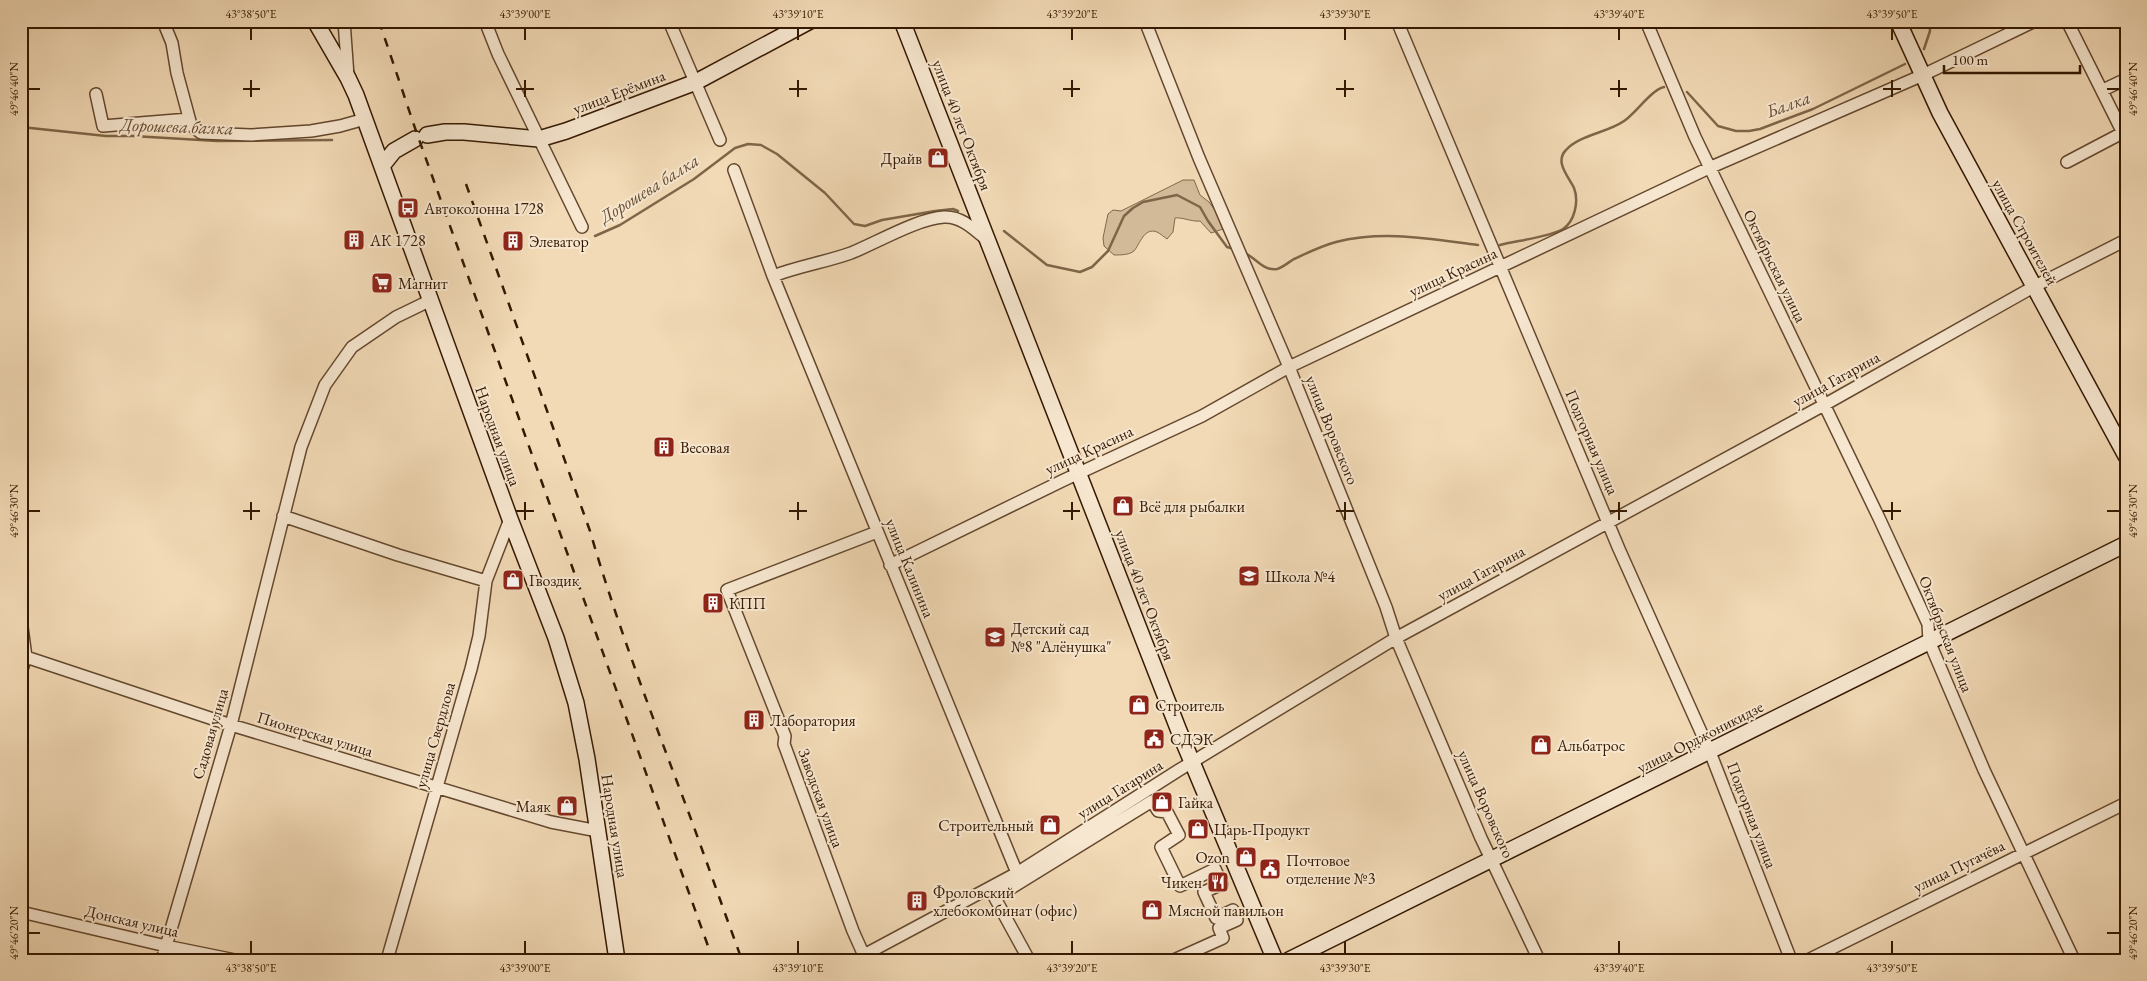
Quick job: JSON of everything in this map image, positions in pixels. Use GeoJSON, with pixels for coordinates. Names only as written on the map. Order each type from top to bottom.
{"type":"FeatureCollection","features":[{"type":"Feature","properties":{"kind":"street"},"geometry":{"type":"LineString","coordinates":[[162,21],[172,43],[177,73],[191,125],[201,133],[250,135],[311,131],[340,126],[364,119]]}},
{"type":"Feature","properties":{"kind":"street","name":"Народная улица"},"geometry":{"type":"LineString","coordinates":[[316,21],[348,78],[364,119],[510,519],[556,638],[576,703],[598,831],[617,960]]}},
{"type":"Feature","properties":{"kind":"street","name":"Народная улица"},"geometry":{"type":"LineString","coordinates":[[344,21],[348,78]]}},
{"type":"Feature","properties":{"kind":"street"},"geometry":{"type":"LineString","coordinates":[[485,21],[498,54],[582,227]]}},
{"type":"Feature","properties":{"kind":"street"},"geometry":{"type":"LineString","coordinates":[[669,21],[720,140]]}},
{"type":"Feature","properties":{"kind":"street","name":"улица Ерёмина"},"geometry":{"type":"LineString","coordinates":[[382,166],[394,152],[421,137],[445,132],[538,138],[566,131],[696,82],[810,21]]}},
{"type":"Feature","properties":{"kind":"street","name":"улица 40 лет Октября"},"geometry":{"type":"LineString","coordinates":[[902,21],[1192,763],[1275,960]]}},
{"type":"Feature","properties":{"kind":"street","name":"улица Воровского"},"geometry":{"type":"LineString","coordinates":[[1145,21],[1199,158],[1289,367],[1386,607],[1396,638],[1492,859],[1540,960]]}},
{"type":"Feature","properties":{"kind":"street","name":"Подгорная улица"},"geometry":{"type":"LineString","coordinates":[[1397,21],[1608,523],[1710,752],[1791,960]]}},
{"type":"Feature","properties":{"kind":"street","name":"Октябрьская улица"},"geometry":{"type":"LineString","coordinates":[[1646,21],[1709,168],[1928,624],[1929,641],[2023,853],[2074,960]]}},
{"type":"Feature","properties":{"kind":"street","name":"улица Строителей"},"geometry":{"type":"LineString","coordinates":[[1898,21],[1924,74],[1940,114],[2126,456]]}},
{"type":"Feature","properties":{"kind":"street","name":"улица Красина"},"geometry":{"type":"LineString","coordinates":[[890,565],[1078,473],[1202,416],[1289,367],[1709,168],[1924,74],[2035,21]]}},
{"type":"Feature","properties":{"kind":"street"},"geometry":{"type":"LineString","coordinates":[[2067,21],[2125,134],[2067,162]]}},
{"type":"Feature","properties":{"kind":"street"},"geometry":{"type":"LineString","coordinates":[[2103,90],[2126,79]]}},
{"type":"Feature","properties":{"kind":"street"},"geometry":{"type":"LineString","coordinates":[[96,94],[103,126],[189,119]]}},
{"type":"Feature","properties":{"kind":"street","name":"улица Калинина"},"geometry":{"type":"LineString","coordinates":[[734,170],[774,276],[890,565],[1017,873]]}},
{"type":"Feature","properties":{"kind":"street","name":"улица 40 лет Октября"},"geometry":{"type":"LineString","coordinates":[[774,276],[850,253],[930,219],[945,217],[958,219],[969,225],[988,241]]}},
{"type":"Feature","properties":{"kind":"street","name":"улица Гагарина"},"geometry":{"type":"LineString","coordinates":[[865,957],[1017,873],[1396,638],[1824,405],[2035,286],[2126,240]]}},
{"type":"Feature","properties":{"kind":"street","name":"Садовая улица"},"geometry":{"type":"LineString","coordinates":[[162,960],[231,725],[301,447],[325,384],[352,346],[396,317],[431,300]]}},
{"type":"Feature","properties":{"kind":"street"},"geometry":{"type":"LineString","coordinates":[[283,516],[398,555],[486,581]]}},
{"type":"Feature","properties":{"kind":"street","name":"улица Свердлова"},"geometry":{"type":"LineString","coordinates":[[387,960],[479,636],[486,581],[510,519]]}},
{"type":"Feature","properties":{"kind":"street","name":"Заводская улица"},"geometry":{"type":"LineString","coordinates":[[865,957],[784,744],[785,736],[728,590],[877,532]]}},
{"type":"Feature","properties":{"kind":"street","name":"улица Орджоникидзе"},"geometry":{"type":"LineString","coordinates":[[1289,960],[2126,544]]}},
{"type":"Feature","properties":{"kind":"street"},"geometry":{"type":"LineString","coordinates":[[21,620],[26,657],[21,672]]}},
{"type":"Feature","properties":{"kind":"street","name":"Пионерская улица"},"geometry":{"type":"LineString","coordinates":[[26,657],[231,725],[551,822],[598,831]]}},
{"type":"Feature","properties":{"kind":"street"},"geometry":{"type":"LineString","coordinates":[[1029,960],[995,898],[1152,801],[1158,811],[1167,812],[1178,835],[1160,847],[1180,886],[1215,868],[1222,884],[1204,892],[1216,918],[1233,910],[1237,920],[1219,928],[1223,938],[1174,960]]}},
{"type":"Feature","properties":{"kind":"street","name":"улица Пугачёва"},"geometry":{"type":"LineString","coordinates":[[1808,960],[2126,802]]}},
{"type":"Feature","properties":{"kind":"street","name":"Донская улица"},"geometry":{"type":"LineString","coordinates":[[21,912],[166,946],[236,960]]}},
{"type":"Feature","properties":{"kind":"shaded area"},"geometry":{"type":"Polygon","coordinates":[[[1183,180],[1194,180],[1200,195],[1209,202],[1217,213],[1223,229],[1211,233],[1200,221],[1175,218],[1173,232],[1167,239],[1157,232],[1149,232],[1143,237],[1134,251],[1125,254],[1114,255],[1104,246],[1103,238],[1108,214],[1113,210],[1121,211],[1183,180]]]}},
{"type":"Feature","properties":{"kind":"waterway","name":"Балка"},"geometry":{"type":"LineString","coordinates":[[1924,49],[1930,31],[1929,21]]}},
{"type":"Feature","properties":{"kind":"waterway","name":"Балка"},"geometry":{"type":"LineString","coordinates":[[1687,92],[1718,126],[1736,131],[1749,131],[1760,129],[1813,109],[1905,64]]}},
{"type":"Feature","properties":{"kind":"waterway","name":"Дорошева балка"},"geometry":{"type":"LineString","coordinates":[[1500,245],[1550,234],[1563,229],[1573,216],[1576,205],[1574,188],[1566,174],[1561,159],[1566,150],[1578,141],[1624,121],[1654,92],[1664,87]]}},
{"type":"Feature","properties":{"kind":"waterway","name":"Дорошева балка"},"geometry":{"type":"LineString","coordinates":[[21,127],[106,136],[217,141],[332,140]]}},
{"type":"Feature","properties":{"kind":"waterway","name":"Дорошева балка"},"geometry":{"type":"LineString","coordinates":[[595,236],[620,225],[694,179],[735,148],[748,144],[761,145],[777,154],[825,193],[854,224],[865,226],[882,220],[935,211],[953,209],[958,211]]}},
{"type":"Feature","properties":{"kind":"waterway","name":"Дорошева балка"},"geometry":{"type":"LineString","coordinates":[[1004,231],[1047,265],[1080,272],[1092,267],[1108,251],[1124,216],[1133,208],[1143,202],[1177,195],[1200,207],[1227,247],[1234,249]]}},
{"type":"Feature","properties":{"kind":"waterway","name":"Дорошева балка"},"geometry":{"type":"LineString","coordinates":[[1244,253],[1267,268],[1277,269],[1294,259],[1320,248],[1354,238],[1389,236],[1425,238],[1478,245]]}},
{"type":"Feature","properties":{"kind":"railway"},"geometry":{"type":"LineString","coordinates":[[379,21],[416,131],[713,960]]}},
{"type":"Feature","properties":{"kind":"railway"},"geometry":{"type":"LineString","coordinates":[[466,184],[590,531],[630,654],[742,960]]}},
{"type":"Feature","properties":{"kind":"place","name":"Драйв"},"geometry":{"type":"Point","coordinates":[938,158]}},
{"type":"Feature","properties":{"kind":"place","name":"Автоколонна 1728"},"geometry":{"type":"Point","coordinates":[408,208]}},
{"type":"Feature","properties":{"kind":"place","name":"АК 1728"},"geometry":{"type":"Point","coordinates":[354,240]}},
{"type":"Feature","properties":{"kind":"place","name":"Элеватор"},"geometry":{"type":"Point","coordinates":[513,241]}},
{"type":"Feature","properties":{"kind":"place","name":"Магнит"},"geometry":{"type":"Point","coordinates":[382,283]}},
{"type":"Feature","properties":{"kind":"place","name":"Весовая"},"geometry":{"type":"Point","coordinates":[664,447]}},
{"type":"Feature","properties":{"kind":"place","name":"Всё для рыбалки"},"geometry":{"type":"Point","coordinates":[1123,506]}},
{"type":"Feature","properties":{"kind":"place","name":"Школа №4"},"geometry":{"type":"Point","coordinates":[1249,576]}},
{"type":"Feature","properties":{"kind":"place","name":"Гвоздик"},"geometry":{"type":"Point","coordinates":[513,580]}},
{"type":"Feature","properties":{"kind":"place","name":"КПП"},"geometry":{"type":"Point","coordinates":[713,603]}},
{"type":"Feature","properties":{"kind":"place","name":"Детский сад №8 \"Алёнушка\""},"geometry":{"type":"Point","coordinates":[995,637]}},
{"type":"Feature","properties":{"kind":"place","name":"Строитель"},"geometry":{"type":"Point","coordinates":[1139,705]}},
{"type":"Feature","properties":{"kind":"place","name":"Лаборатория"},"geometry":{"type":"Point","coordinates":[754,720]}},
{"type":"Feature","properties":{"kind":"place","name":"СДЭК"},"geometry":{"type":"Point","coordinates":[1154,739]}},
{"type":"Feature","properties":{"kind":"place","name":"Альбатрос"},"geometry":{"type":"Point","coordinates":[1541,745]}},
{"type":"Feature","properties":{"kind":"place","name":"Гайка"},"geometry":{"type":"Point","coordinates":[1162,802]}},
{"type":"Feature","properties":{"kind":"place","name":"Маяк"},"geometry":{"type":"Point","coordinates":[567,806]}},
{"type":"Feature","properties":{"kind":"place","name":"Строительный"},"geometry":{"type":"Point","coordinates":[1050,825]}},
{"type":"Feature","properties":{"kind":"place","name":"Царь-Продукт"},"geometry":{"type":"Point","coordinates":[1198,829]}},
{"type":"Feature","properties":{"kind":"place","name":"Ozon"},"geometry":{"type":"Point","coordinates":[1246,857]}},
{"type":"Feature","properties":{"kind":"place","name":"Почтовое отделение №3"},"geometry":{"type":"Point","coordinates":[1270,869]}},
{"type":"Feature","properties":{"kind":"place","name":"Чикен"},"geometry":{"type":"Point","coordinates":[1218,882]}},
{"type":"Feature","properties":{"kind":"place","name":"Фроловский хлебокомбинат (офис)"},"geometry":{"type":"Point","coordinates":[917,901]}},
{"type":"Feature","properties":{"kind":"place","name":"Мясной павильон"},"geometry":{"type":"Point","coordinates":[1152,910]}}]}
